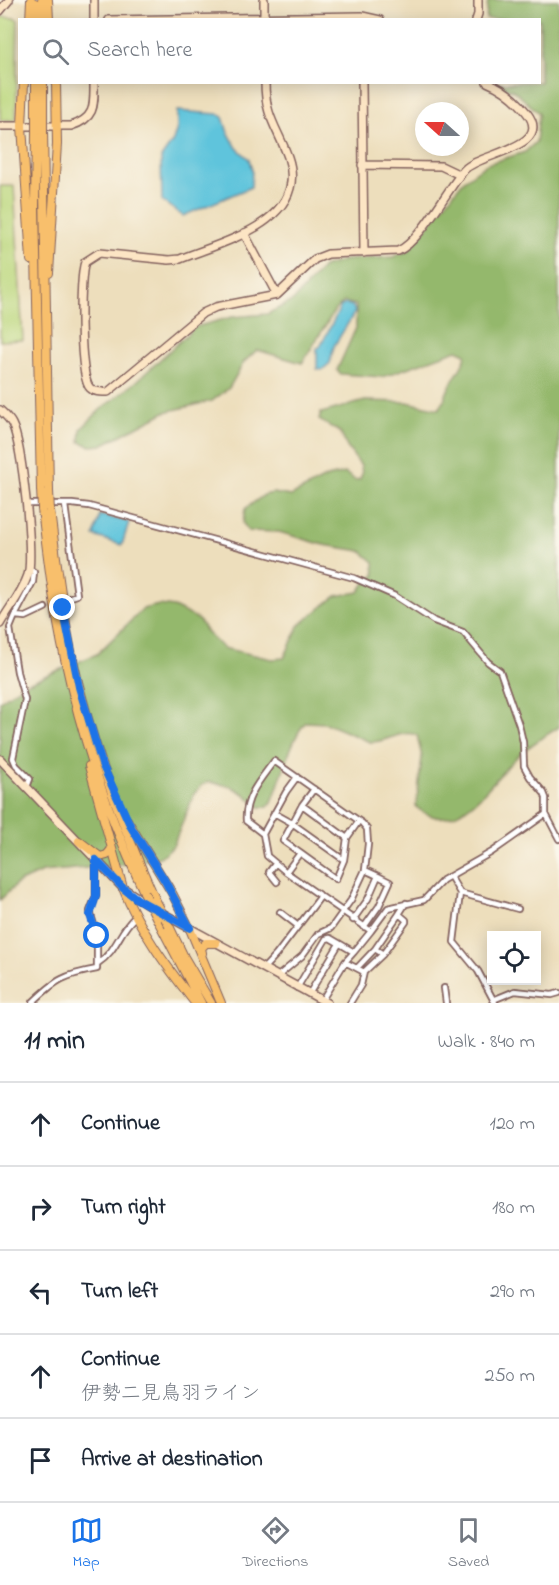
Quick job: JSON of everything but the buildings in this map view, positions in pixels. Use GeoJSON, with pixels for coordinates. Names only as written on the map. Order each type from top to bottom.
{"type":"FeatureCollection","features":[{"type":"Feature","properties":{"kind":"main road"},"geometry":{"type":"LineString","coordinates":[[30,18],[33,0]]}},
{"type":"Feature","properties":{"kind":"main road"},"geometry":{"type":"LineString","coordinates":[[33,0],[35,18]]}},
{"type":"Feature","properties":{"kind":"main road"},"geometry":{"type":"LineString","coordinates":[[42,0],[43,18]]}},
{"type":"Feature","properties":{"kind":"main road"},"geometry":{"type":"LineString","coordinates":[[48,0],[49,18]]}},
{"type":"Feature","properties":{"kind":"main road"},"geometry":{"type":"LineString","coordinates":[[24,84],[22,126],[34,303],[38,327]]}},
{"type":"Feature","properties":{"kind":"main road"},"geometry":{"type":"LineString","coordinates":[[36,84],[40,118]]}},
{"type":"Feature","properties":{"kind":"main road"},"geometry":{"type":"LineString","coordinates":[[43,84],[40,130],[45,295],[45,490]]}},
{"type":"Feature","properties":{"kind":"main road"},"geometry":{"type":"LineString","coordinates":[[45,295],[49,275],[58,126],[56,84]]}},
{"type":"Feature","properties":{"kind":"main road"},"geometry":{"type":"LineString","coordinates":[[40,130],[35,206],[38,420],[56,609],[79,736],[123,888],[135,916],[153,946],[195,1003]]}},
{"type":"Feature","properties":{"kind":"main road"},"geometry":{"type":"LineString","coordinates":[[46,510],[72,656],[109,786],[155,898],[184,957],[211,1003]]}},
{"type":"Feature","properties":{"kind":"main road"},"geometry":{"type":"LineString","coordinates":[[72,689],[102,789],[144,892],[201,1003]]}},
{"type":"Feature","properties":{"kind":"main road"},"geometry":{"type":"LineString","coordinates":[[102,764],[131,827],[165,881],[190,928],[221,1001]]}},
{"type":"Feature","properties":{"kind":"main road"},"geometry":{"type":"LineString","coordinates":[[79,841],[100,856],[107,855],[112,849]]}},
{"type":"Feature","properties":{"kind":"main road"},"geometry":{"type":"LineString","coordinates":[[202,956],[201,948],[204,944],[216,943]]}},
{"type":"Feature","properties":{"kind":"street"},"geometry":{"type":"LineString","coordinates":[[0,11],[9,0]]}},
{"type":"Feature","properties":{"kind":"street"},"geometry":{"type":"LineString","coordinates":[[94,0],[94,18]]}},
{"type":"Feature","properties":{"kind":"street"},"geometry":{"type":"LineString","coordinates":[[264,0],[264,18],[363,18]]}},
{"type":"Feature","properties":{"kind":"street"},"geometry":{"type":"LineString","coordinates":[[476,18],[478,0]]}},
{"type":"Feature","properties":{"kind":"street"},"geometry":{"type":"LineString","coordinates":[[0,126],[72,126],[81,123],[93,110],[94,84]]}},
{"type":"Feature","properties":{"kind":"street"},"geometry":{"type":"LineString","coordinates":[[265,84],[268,114],[289,159],[290,183],[285,199],[276,213],[263,223],[180,259],[99,254],[85,262],[82,276],[81,311],[84,372],[90,388],[99,392],[108,392],[203,313],[216,307],[277,295],[315,259],[328,254],[398,251],[407,247],[460,175],[477,160],[517,147],[526,141],[532,132],[532,122],[527,113],[502,90],[491,84]]}},
{"type":"Feature","properties":{"kind":"street"},"geometry":{"type":"LineString","coordinates":[[362,84],[364,253]]}},
{"type":"Feature","properties":{"kind":"street"},"geometry":{"type":"LineString","coordinates":[[362,165],[441,166],[460,175]]}},
{"type":"Feature","properties":{"kind":"street"},"geometry":{"type":"LineString","coordinates":[[244,232],[277,295]]}},
{"type":"Feature","properties":{"kind":"street"},"geometry":{"type":"LineString","coordinates":[[0,410],[13,425],[18,443],[30,561],[22,588],[0,624]]}},
{"type":"Feature","properties":{"kind":"street"},"geometry":{"type":"LineString","coordinates":[[26,504],[72,504],[98,508],[354,578],[395,596],[434,621],[463,632],[488,662],[500,671],[519,725],[523,742],[524,766],[544,793],[546,814],[559,839]]}},
{"type":"Feature","properties":{"kind":"street"},"geometry":{"type":"LineString","coordinates":[[65,505],[76,595],[71,597]]}},
{"type":"Feature","properties":{"kind":"street"},"geometry":{"type":"LineString","coordinates":[[27,788],[30,779],[16,765],[13,758],[25,700],[17,672],[10,628],[33,582],[34,573],[29,569]]}},
{"type":"Feature","properties":{"kind":"street"},"geometry":{"type":"LineString","coordinates":[[15,616],[26,617],[45,608]]}},
{"type":"Feature","properties":{"kind":"street"},"geometry":{"type":"LineString","coordinates":[[0,759],[123,888],[137,899],[325,1002],[345,962],[388,908],[424,900],[450,876],[492,852],[546,814]]}},
{"type":"Feature","properties":{"kind":"street"},"geometry":{"type":"LineString","coordinates":[[263,834],[246,821],[245,811],[252,793],[274,761],[359,821],[367,830],[369,837],[365,870],[351,900],[332,928],[318,934],[302,956],[278,976]]}},
{"type":"Feature","properties":{"kind":"street"},"geometry":{"type":"LineString","coordinates":[[297,777],[263,834],[267,856],[371,932]]}},
{"type":"Feature","properties":{"kind":"street"},"geometry":{"type":"LineString","coordinates":[[314,789],[302,805],[283,841],[336,879],[344,860],[347,838],[359,821]]}},
{"type":"Feature","properties":{"kind":"street"},"geometry":{"type":"LineString","coordinates":[[302,805],[347,838]]}},
{"type":"Feature","properties":{"kind":"street"},"geometry":{"type":"LineString","coordinates":[[274,813],[344,860]]}},
{"type":"Feature","properties":{"kind":"street"},"geometry":{"type":"LineString","coordinates":[[286,872],[300,853]]}},
{"type":"Feature","properties":{"kind":"street"},"geometry":{"type":"LineString","coordinates":[[35,1003],[33,1002],[57,980],[71,974],[98,969],[97,936],[90,915],[96,896],[96,860]]}},
{"type":"Feature","properties":{"kind":"street"},"geometry":{"type":"LineString","coordinates":[[275,864],[269,872],[277,882]]}},
{"type":"Feature","properties":{"kind":"street"},"geometry":{"type":"LineString","coordinates":[[364,927],[379,906],[390,882],[365,870]]}},
{"type":"Feature","properties":{"kind":"street"},"geometry":{"type":"LineString","coordinates":[[353,920],[368,899],[378,876]]}},
{"type":"Feature","properties":{"kind":"street"},"geometry":{"type":"LineString","coordinates":[[450,876],[460,893],[453,937],[455,946],[478,971],[494,1002],[515,991],[552,995],[559,993]]}},
{"type":"Feature","properties":{"kind":"street"},"geometry":{"type":"LineString","coordinates":[[460,893],[518,909]]}},
{"type":"Feature","properties":{"kind":"street"},"geometry":{"type":"LineString","coordinates":[[264,968],[321,896]]}},
{"type":"Feature","properties":{"kind":"street"},"geometry":{"type":"LineString","coordinates":[[357,968],[375,949],[406,903]]}},
{"type":"Feature","properties":{"kind":"street"},"geometry":{"type":"LineString","coordinates":[[280,912],[298,926]]}},
{"type":"Feature","properties":{"kind":"street"},"geometry":{"type":"LineString","coordinates":[[350,1003],[361,984],[364,972],[383,954],[406,922],[399,914]]}},
{"type":"Feature","properties":{"kind":"street"},"geometry":{"type":"LineString","coordinates":[[97,964],[110,955],[129,922],[135,916]]}},
{"type":"Feature","properties":{"kind":"street"},"geometry":{"type":"LineString","coordinates":[[297,987],[326,939],[330,938],[354,952]]}},
{"type":"Feature","properties":{"kind":"street"},"geometry":{"type":"LineString","coordinates":[[309,994],[339,944]]}},
{"type":"Feature","properties":{"kind":"street"},"geometry":{"type":"LineString","coordinates":[[153,946],[159,960],[190,1003]]}},
{"type":"Feature","properties":{"kind":"street"},"geometry":{"type":"LineString","coordinates":[[375,949],[383,954]]}},
{"type":"Feature","properties":{"kind":"street"},"geometry":{"type":"LineString","coordinates":[[345,962],[364,972]]}},
{"type":"Feature","properties":{"kind":"street"},"geometry":{"type":"LineString","coordinates":[[444,988],[446,1003]]}},
{"type":"Feature","properties":{"kind":"green space"},"geometry":{"type":"Polygon","coordinates":[[[488,0],[559,0],[559,727],[522,753],[472,804],[459,813],[445,817],[431,816],[416,807],[422,757],[417,735],[405,734],[370,742],[325,723],[306,722],[296,738],[272,802],[267,807],[260,807],[230,786],[208,782],[194,794],[173,846],[160,857],[119,865],[42,872],[18,883],[0,900],[0,701],[21,686],[97,654],[143,609],[159,605],[174,607],[196,618],[207,633],[223,648],[272,659],[284,658],[299,626],[336,596],[359,592],[367,580],[375,576],[374,562],[361,551],[324,545],[279,532],[248,531],[243,523],[245,509],[264,495],[273,493],[291,496],[327,477],[345,473],[355,480],[360,479],[361,466],[347,447],[340,432],[319,420],[321,413],[365,401],[407,402],[439,409],[466,354],[457,350],[382,377],[341,374],[337,370],[356,328],[356,305],[344,302],[335,310],[302,363],[257,350],[244,362],[229,388],[212,401],[165,412],[102,445],[91,446],[80,442],[81,429],[195,327],[232,317],[267,314],[293,301],[323,267],[345,260],[393,257],[409,250],[463,181],[487,164],[525,152],[536,142],[539,113],[514,91],[498,84],[541,84],[541,18],[486,18],[488,0]]]}},
{"type":"Feature","properties":{"kind":"green space"},"geometry":{"type":"Polygon","coordinates":[[[0,17],[18,20],[16,118],[14,120],[0,120],[0,17]]]}},
{"type":"Feature","properties":{"kind":"green space"},"geometry":{"type":"Polygon","coordinates":[[[0,186],[14,186],[23,340],[0,341],[0,186]]]}},
{"type":"Feature","properties":{"kind":"water"},"geometry":{"type":"Polygon","coordinates":[[[177,111],[218,114],[223,117],[237,148],[249,159],[252,170],[251,187],[183,216],[162,201],[161,158],[173,141],[177,128],[177,111]]]}},
{"type":"Feature","properties":{"kind":"water"},"geometry":{"type":"Polygon","coordinates":[[[346,304],[353,306],[355,312],[334,346],[330,363],[322,370],[317,369],[317,348],[320,347],[341,306],[346,304]]]}},
{"type":"Feature","properties":{"kind":"water"},"geometry":{"type":"Polygon","coordinates":[[[100,515],[129,522],[122,545],[94,536],[100,515]]]}},
{"type":"Feature","properties":{"kind":"tunnel"},"geometry":{"type":"LineString","coordinates":[[45,608],[71,597]]}},
{"type":"Feature","properties":{"kind":"route"},"geometry":{"type":"LineString","coordinates":[[63,608],[79,687],[102,764],[131,827],[165,881],[190,928],[137,899],[96,860],[96,896],[90,915],[97,936]]}}]}
